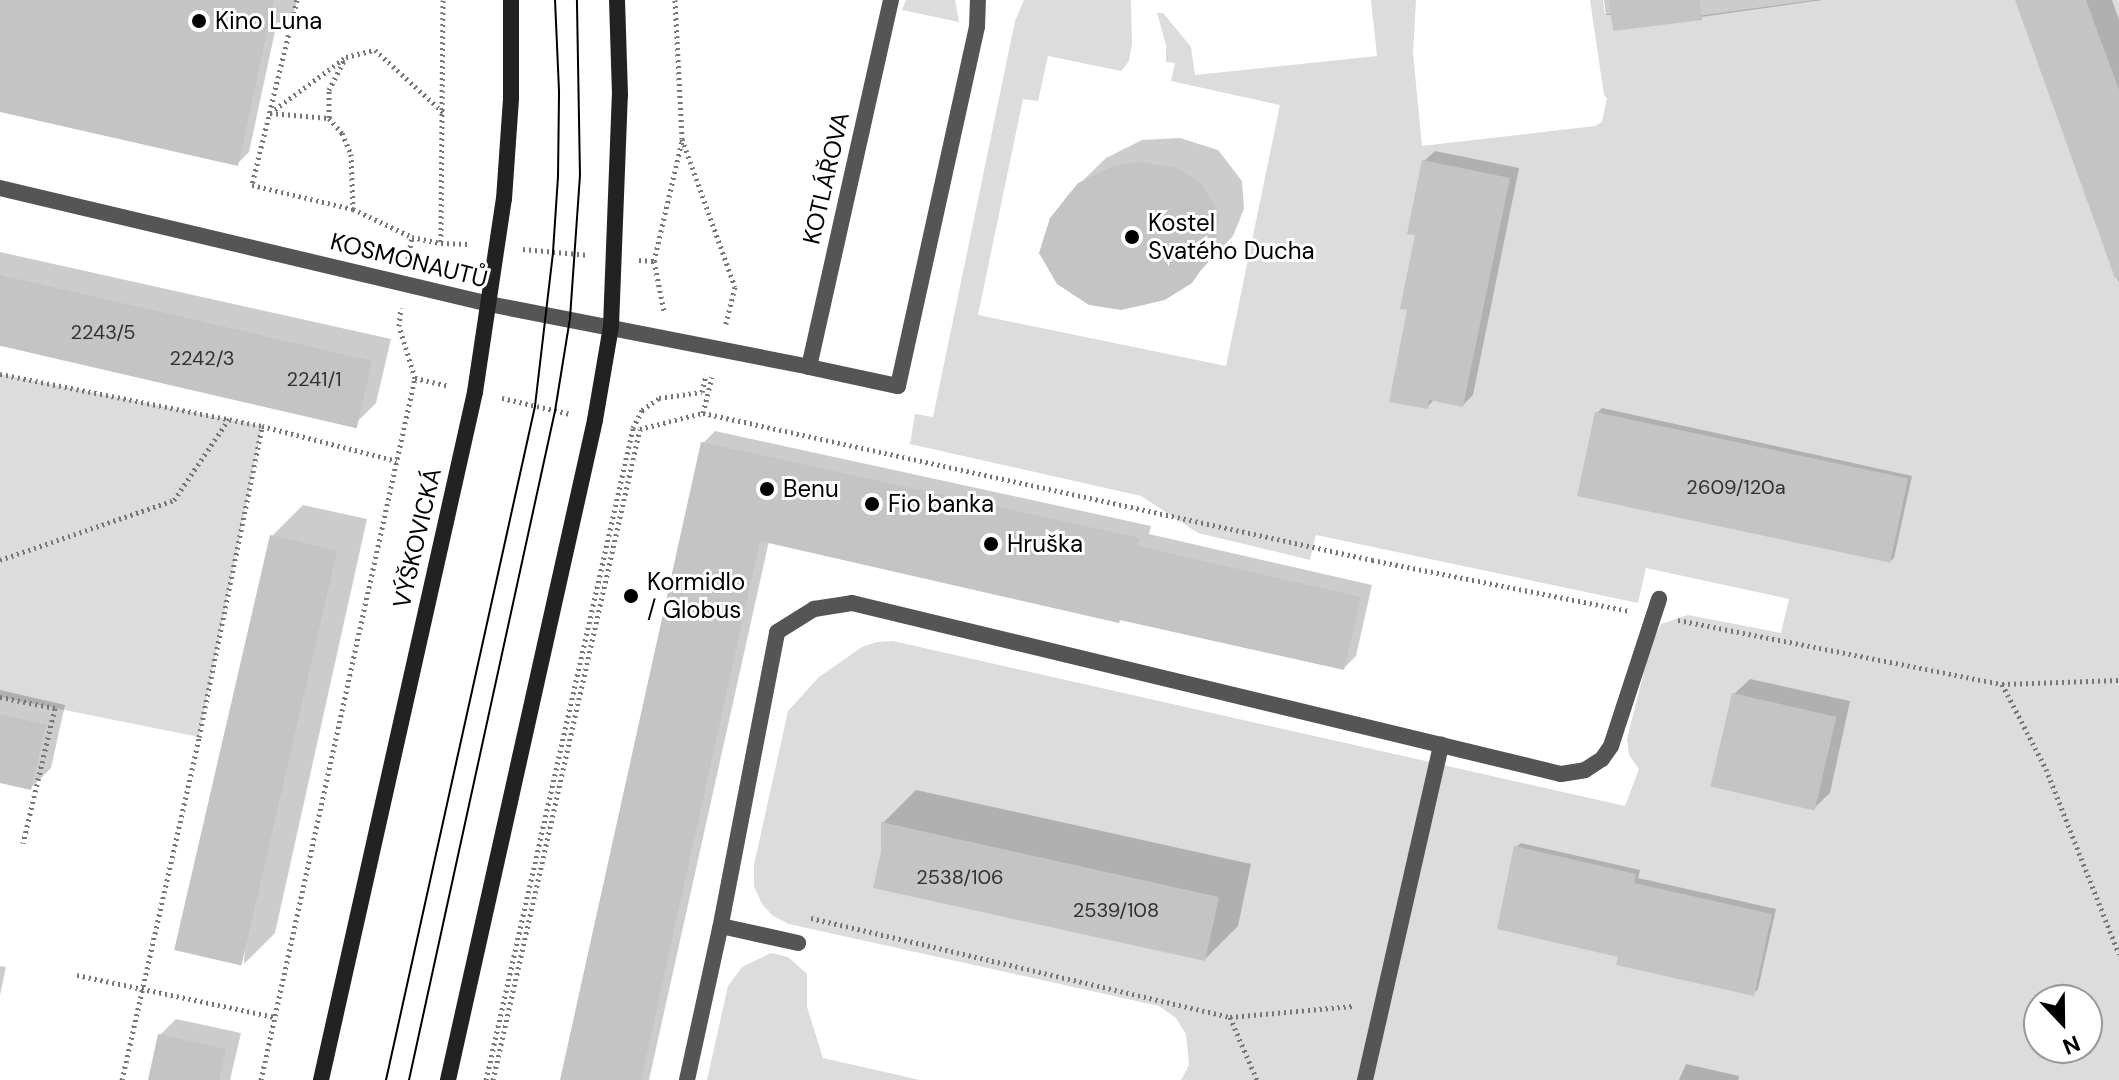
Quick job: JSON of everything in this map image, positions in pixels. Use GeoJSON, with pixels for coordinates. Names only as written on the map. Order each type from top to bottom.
{"type":"FeatureCollection","features":[{"type":"Feature","properties":{"kind":"street","name":"VÝŠKOVICKÁ"},"geometry":{"type":"LineString","coordinates":[[321,1080],[475,392],[504,199],[511,98],[511,0]]}},
{"type":"Feature","properties":{"kind":"street"},"geometry":{"type":"LineString","coordinates":[[448,1080],[595,420],[611,326],[620,95],[617,0]]}},
{"type":"Feature","properties":{"kind":"street","name":"KOTLÁŘOVA"},"geometry":{"type":"LineString","coordinates":[[809,367],[891,0]]}},
{"type":"Feature","properties":{"kind":"street","name":"KOSMONAUTŮ"},"geometry":{"type":"LineString","coordinates":[[0,188],[489,304],[716,347],[898,386],[977,27],[978,0]]}},
{"type":"Feature","properties":{"kind":"street"},"geometry":{"type":"LineString","coordinates":[[687,1080],[721,926],[777,632],[814,609],[852,603],[1561,774],[1585,770],[1602,759],[1611,746],[1659,599]]}},
{"type":"Feature","properties":{"kind":"street"},"geometry":{"type":"LineString","coordinates":[[1365,1080],[1441,745]]}},
{"type":"Feature","properties":{"kind":"street"},"geometry":{"type":"LineString","coordinates":[[721,926],[798,943]]}},
{"type":"Feature","properties":{"kind":"path"},"geometry":{"type":"LineString","coordinates":[[297,0],[252,185],[353,209],[412,237]]}},
{"type":"Feature","properties":{"kind":"path"},"geometry":{"type":"LineString","coordinates":[[654,261],[682,139],[675,0]]}},
{"type":"Feature","properties":{"kind":"path"},"geometry":{"type":"LineString","coordinates":[[270,113],[346,57],[375,50],[444,113]]}},
{"type":"Feature","properties":{"kind":"path"},"geometry":{"type":"LineString","coordinates":[[346,57],[329,90],[329,118],[342,133],[351,154],[353,209]]}},
{"type":"Feature","properties":{"kind":"path"},"geometry":{"type":"LineString","coordinates":[[270,113],[329,118]]}},
{"type":"Feature","properties":{"kind":"path"},"geometry":{"type":"LineString","coordinates":[[486,1080],[636,428],[642,410],[659,398],[702,392],[735,287],[682,139]]}},
{"type":"Feature","properties":{"kind":"path"},"geometry":{"type":"LineString","coordinates":[[703,413],[716,347]]}},
{"type":"Feature","properties":{"kind":"path"},"geometry":{"type":"LineString","coordinates":[[0,374],[262,426],[397,461]]}},
{"type":"Feature","properties":{"kind":"path"},"geometry":{"type":"LineString","coordinates":[[261,1080],[415,378],[636,428],[703,413],[1372,560],[2002,684],[2119,680]]}},
{"type":"Feature","properties":{"kind":"path"},"geometry":{"type":"LineString","coordinates":[[0,560],[174,500],[229,419]]}},
{"type":"Feature","properties":{"kind":"path"},"geometry":{"type":"LineString","coordinates":[[122,1080],[199,737],[262,426]]}},
{"type":"Feature","properties":{"kind":"path"},"geometry":{"type":"LineString","coordinates":[[493,1080],[636,428]]}},
{"type":"Feature","properties":{"kind":"path"},"geometry":{"type":"LineString","coordinates":[[2002,684],[2046,769],[2119,954]]}},
{"type":"Feature","properties":{"kind":"path"},"geometry":{"type":"LineString","coordinates":[[0,697],[55,708],[23,843]]}},
{"type":"Feature","properties":{"kind":"path"},"geometry":{"type":"LineString","coordinates":[[797,914],[1230,1017],[1382,1003]]}},
{"type":"Feature","properties":{"kind":"path"},"geometry":{"type":"LineString","coordinates":[[77,975],[275,1017]]}},
{"type":"Feature","properties":{"kind":"path"},"geometry":{"type":"LineString","coordinates":[[1230,1017],[1257,1080]]}},
{"type":"Feature","properties":{"kind":"shaded area"},"geometry":{"type":"Polygon","coordinates":[[[906,0],[955,0],[959,22],[902,10],[906,0]]]}},
{"type":"Feature","properties":{"kind":"shaded area"},"geometry":{"type":"Polygon","coordinates":[[[1024,0],[1131,0],[1132,43],[1129,61],[1121,71],[1048,56],[1038,101],[1023,99],[978,315],[1226,366],[1280,105],[1171,81],[1175,63],[1166,62],[1166,45],[1157,13],[1163,13],[1191,47],[1195,75],[1377,56],[1371,0],[1416,0],[1413,53],[1422,146],[1595,126],[1602,122],[1607,98],[1604,95],[1590,0],[1603,0],[1605,14],[1690,17],[1815,0],[2119,0],[2119,1080],[1181,1080],[1189,1065],[1186,1034],[1176,1018],[1159,1006],[789,924],[773,916],[762,904],[754,886],[754,865],[788,711],[819,677],[862,647],[877,642],[893,641],[1625,806],[1639,769],[1629,755],[1627,739],[1651,644],[1661,624],[1688,615],[1781,633],[1789,599],[1646,568],[1638,603],[1316,535],[1310,560],[1198,533],[1141,496],[910,444],[915,414],[933,417],[1015,21],[1024,0]]]}},
{"type":"Feature","properties":{"kind":"shaded area"},"geometry":{"type":"Polygon","coordinates":[[[0,374],[262,426],[199,737],[0,697],[0,374]]]}},
{"type":"Feature","properties":{"kind":"shaded area"},"geometry":{"type":"Polygon","coordinates":[[[771,953],[788,957],[807,974],[807,1007],[823,1058],[920,1080],[707,1080],[728,986],[742,967],[771,953]]]}},
{"type":"Feature","properties":{"kind":"building"},"geometry":{"type":"Polygon","coordinates":[[[0,0],[274,0],[238,166],[0,112],[0,0]]]}},
{"type":"Feature","properties":{"kind":"building"},"geometry":{"type":"Polygon","coordinates":[[[1609,0],[1700,0],[1702,20],[1613,31],[1609,0]]]}},
{"type":"Feature","properties":{"kind":"building"},"geometry":{"type":"Polygon","coordinates":[[[2015,0],[2086,0],[2119,90],[2119,278],[2115,278],[2015,0]]]}},
{"type":"Feature","properties":{"kind":"building"},"geometry":{"type":"Polygon","coordinates":[[[1422,160],[1510,178],[1463,407],[1429,400],[1428,409],[1389,402],[1407,310],[1400,309],[1415,235],[1407,234],[1422,160]]]}},
{"type":"Feature","properties":{"kind":"building","name":"Kostel Svatého Ducha"},"geometry":{"type":"Polygon","coordinates":[[[1140,162],[1176,168],[1201,183],[1219,219],[1214,251],[1192,283],[1165,300],[1121,310],[1089,305],[1057,284],[1039,253],[1050,218],[1078,183],[1114,166],[1140,162]]]}},
{"type":"Feature","properties":{"kind":"building"},"geometry":{"type":"Polygon","coordinates":[[[0,275],[372,361],[357,428],[0,346],[0,275]]]}},
{"type":"Feature","properties":{"kind":"building"},"geometry":{"type":"Polygon","coordinates":[[[1595,412],[1908,479],[1890,563],[1577,496],[1595,412]]]}},
{"type":"Feature","properties":{"kind":"building"},"geometry":{"type":"Polygon","coordinates":[[[701,442],[1140,538],[1138,546],[1361,597],[1344,670],[1120,620],[1119,623],[760,541],[641,1080],[560,1080],[701,442]]]}},
{"type":"Feature","properties":{"kind":"building"},"geometry":{"type":"Polygon","coordinates":[[[270,535],[337,551],[241,966],[174,950],[270,535]]]}},
{"type":"Feature","properties":{"kind":"building"},"geometry":{"type":"Polygon","coordinates":[[[1732,693],[1836,717],[1815,811],[1710,787],[1732,693]]]}},
{"type":"Feature","properties":{"kind":"building"},"geometry":{"type":"Polygon","coordinates":[[[0,714],[46,725],[31,790],[0,783],[0,714]]]}},
{"type":"Feature","properties":{"kind":"building"},"geometry":{"type":"Polygon","coordinates":[[[881,822],[1219,897],[1205,961],[873,888],[881,852],[881,822]]]}},
{"type":"Feature","properties":{"kind":"building"},"geometry":{"type":"Polygon","coordinates":[[[1514,846],[1636,874],[1634,883],[1772,914],[1754,996],[1616,965],[1618,957],[1497,929],[1514,846]]]}},
{"type":"Feature","properties":{"kind":"building"},"geometry":{"type":"Polygon","coordinates":[[[158,1034],[226,1049],[219,1080],[148,1080],[158,1034]]]}},
{"type":"Feature","properties":{"kind":"tram line"},"geometry":{"type":"LineString","coordinates":[[386,1080],[535,406],[553,252],[558,177],[559,91],[555,0]]}},
{"type":"Feature","properties":{"kind":"tram line"},"geometry":{"type":"LineString","coordinates":[[409,1080],[555,411],[570,318],[580,176],[577,0]]}},
{"type":"Feature","properties":{"kind":"place","name":"Kino Luna"},"geometry":{"type":"Point","coordinates":[199,21]}},
{"type":"Feature","properties":{"kind":"place","name":"Kostel Svatého Ducha"},"geometry":{"type":"Point","coordinates":[1132,237]}},
{"type":"Feature","properties":{"kind":"place","name":"Benu"},"geometry":{"type":"Point","coordinates":[767,489]}},
{"type":"Feature","properties":{"kind":"place","name":"Fio banka"},"geometry":{"type":"Point","coordinates":[872,504]}},
{"type":"Feature","properties":{"kind":"place","name":"Hruška"},"geometry":{"type":"Point","coordinates":[991,544]}},
{"type":"Feature","properties":{"kind":"place","name":"Kormidlo / Globus"},"geometry":{"type":"Point","coordinates":[631,596]}}]}
